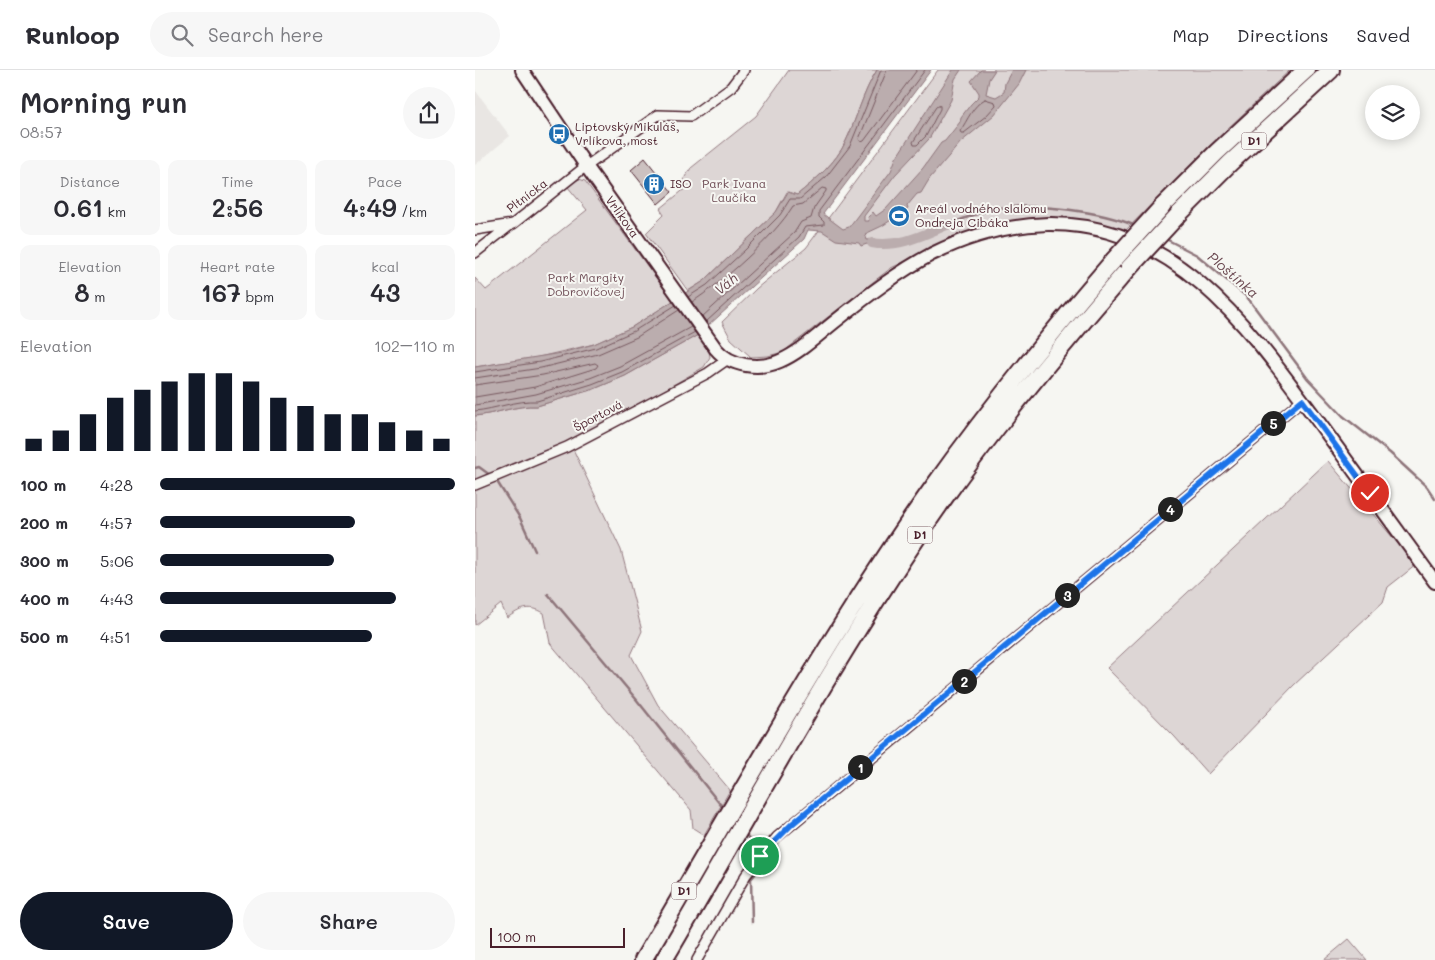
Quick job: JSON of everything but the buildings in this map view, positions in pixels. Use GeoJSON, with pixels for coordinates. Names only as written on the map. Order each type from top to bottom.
{"type":"FeatureCollection","features":[{"type":"Feature","properties":{"kind":"highway","name":"D1"},"geometry":{"type":"LineString","coordinates":[[643,960],[825,652],[931,490],[1000,395],[1113,261],[1162,207],[1306,70]]}},
{"type":"Feature","properties":{"kind":"highway","name":"D1"},"geometry":{"type":"LineString","coordinates":[[664,960],[836,666],[945,498],[1042,369],[1129,268],[1229,163],[1331,70]]}},
{"type":"Feature","properties":{"kind":"street","name":"Vrlíkova"},"geometry":{"type":"LineString","coordinates":[[522,70],[586,166],[710,341],[728,359]]}},
{"type":"Feature","properties":{"kind":"street","name":"Pltnícka"},"geometry":{"type":"LineString","coordinates":[[475,230],[513,224],[586,166],[658,115],[691,116],[731,87],[745,70]]}},
{"type":"Feature","properties":{"kind":"street"},"geometry":{"type":"LineString","coordinates":[[475,253],[513,224]]}},
{"type":"Feature","properties":{"kind":"street"},"geometry":{"type":"LineString","coordinates":[[728,359],[737,363],[757,365],[780,361],[799,350],[898,274],[933,254],[965,240],[1002,229],[1024,225],[1066,224],[1102,231],[1141,244],[1167,259],[1194,277],[1241,321],[1302,400],[1435,582]]}},
{"type":"Feature","properties":{"kind":"street","name":"Športová"},"geometry":{"type":"LineString","coordinates":[[475,485],[506,474],[567,447],[708,373],[728,359]]}},
{"type":"Feature","properties":{"kind":"street"},"geometry":{"type":"LineString","coordinates":[[697,960],[746,875],[777,837],[1302,400]]}},
{"type":"Feature","properties":{"kind":"shaded area"},"geometry":{"type":"Polygon","coordinates":[[[475,90],[510,136],[475,165],[475,90]]]}},
{"type":"Feature","properties":{"kind":"green space","name":"Park Ivana Laučíka"},"geometry":{"type":"Polygon","coordinates":[[[789,70],[877,70],[837,157],[797,195],[787,192],[776,212],[704,281],[688,291],[646,233],[664,215],[660,209],[687,187],[683,180],[691,168],[756,116],[789,70]]]}},
{"type":"Feature","properties":{"kind":"green space","name":"Areál vodného slalomu Ondreja Cibáka"},"geometry":{"type":"Polygon","coordinates":[[[938,70],[1290,70],[1209,146],[1124,232],[1035,219],[1002,223],[966,233],[891,268],[783,352],[768,356],[751,357],[731,339],[722,322],[757,288],[806,248],[938,70]]]}},
{"type":"Feature","properties":{"kind":"green space","name":"Park Margity Dobrovičovej"},"geometry":{"type":"Polygon","coordinates":[[[579,179],[585,181],[673,301],[632,327],[594,344],[539,357],[475,367],[475,278],[486,290],[587,210],[567,186],[579,179]]]}},
{"type":"Feature","properties":{"kind":"green space"},"geometry":{"type":"Polygon","coordinates":[[[698,335],[709,351],[710,357],[704,367],[568,442],[475,480],[475,416],[521,407],[537,406],[594,389],[625,376],[698,335]]]}},
{"type":"Feature","properties":{"kind":"green space"},"geometry":{"type":"Polygon","coordinates":[[[573,449],[621,550],[642,631],[631,655],[658,705],[730,790],[704,835],[693,828],[691,810],[550,643],[544,613],[529,608],[516,612],[507,618],[501,604],[475,625],[475,487],[524,470],[573,449]]]}},
{"type":"Feature","properties":{"kind":"green space"},"geometry":{"type":"Polygon","coordinates":[[[1328,461],[1416,565],[1388,587],[1383,602],[1294,685],[1208,774],[1174,736],[1107,668],[1328,461]]]}},
{"type":"Feature","properties":{"kind":"green space"},"geometry":{"type":"Polygon","coordinates":[[[1349,939],[1367,960],[1324,960],[1349,939]]]}},
{"type":"Feature","properties":{"kind":"water","name":"Váh"},"geometry":{"type":"Polygon","coordinates":[[[877,70],[931,70],[823,214],[843,229],[849,227],[891,171],[896,158],[953,70],[961,70],[955,79],[951,100],[929,139],[895,175],[864,216],[864,221],[869,221],[868,217],[873,212],[876,216],[886,209],[923,168],[941,143],[945,141],[960,122],[961,117],[979,96],[971,81],[981,70],[995,70],[989,79],[986,94],[996,97],[1004,92],[1005,83],[1012,70],[1026,70],[1019,84],[994,115],[961,142],[930,178],[921,193],[917,194],[907,206],[908,209],[882,226],[865,234],[867,240],[887,240],[882,247],[874,247],[867,244],[861,246],[859,243],[836,240],[822,231],[808,230],[804,239],[698,335],[625,376],[594,389],[537,406],[521,407],[475,416],[475,367],[561,353],[594,344],[632,327],[704,281],[776,212],[788,192],[797,195],[837,157],[877,70]]]}},
{"type":"Feature","properties":{"kind":"waterway","name":"Ploštínka"},"geometry":{"type":"LineString","coordinates":[[947,225],[992,209],[1031,207],[1087,212],[1136,226]]}},
{"type":"Feature","properties":{"kind":"waterway"},"geometry":{"type":"LineString","coordinates":[[872,243],[891,244],[901,242],[947,225]]}},
{"type":"Feature","properties":{"kind":"waterway","name":"Ploštínka"},"geometry":{"type":"LineString","coordinates":[[1164,238],[1197,255],[1247,297],[1308,379],[1343,416],[1390,453],[1427,487],[1435,499]]}},
{"type":"Feature","properties":{"kind":"waterway"},"geometry":{"type":"LineString","coordinates":[[475,468],[479,467],[490,475]]}},
{"type":"Feature","properties":{"kind":"waterway"},"geometry":{"type":"LineString","coordinates":[[496,480],[520,518],[535,551]]}},
{"type":"Feature","properties":{"kind":"waterway"},"geometry":{"type":"LineString","coordinates":[[548,594],[636,699],[724,809]]}},
{"type":"Feature","properties":{"kind":"waterway"},"geometry":{"type":"LineString","coordinates":[[744,832],[757,849]]}},
{"type":"Feature","properties":{"kind":"waterway"},"geometry":{"type":"LineString","coordinates":[[752,922],[751,879],[766,862],[764,859]]}},
{"type":"Feature","properties":{"kind":"place","name":"Liptovský Mikuláš, Vrlíkova, most"},"geometry":{"type":"Point","coordinates":[559,134]}},
{"type":"Feature","properties":{"kind":"place","name":"ISO"},"geometry":{"type":"Point","coordinates":[654,184]}},
{"type":"Feature","properties":{"kind":"place","name":"Areál vodného slalomu Ondreja Cibáka"},"geometry":{"type":"Point","coordinates":[899,216]}},
{"type":"Feature","properties":{"kind":"route"},"geometry":{"type":"LineString","coordinates":[[760,856],[792,824],[1302,400],[1370,493]]}}]}
